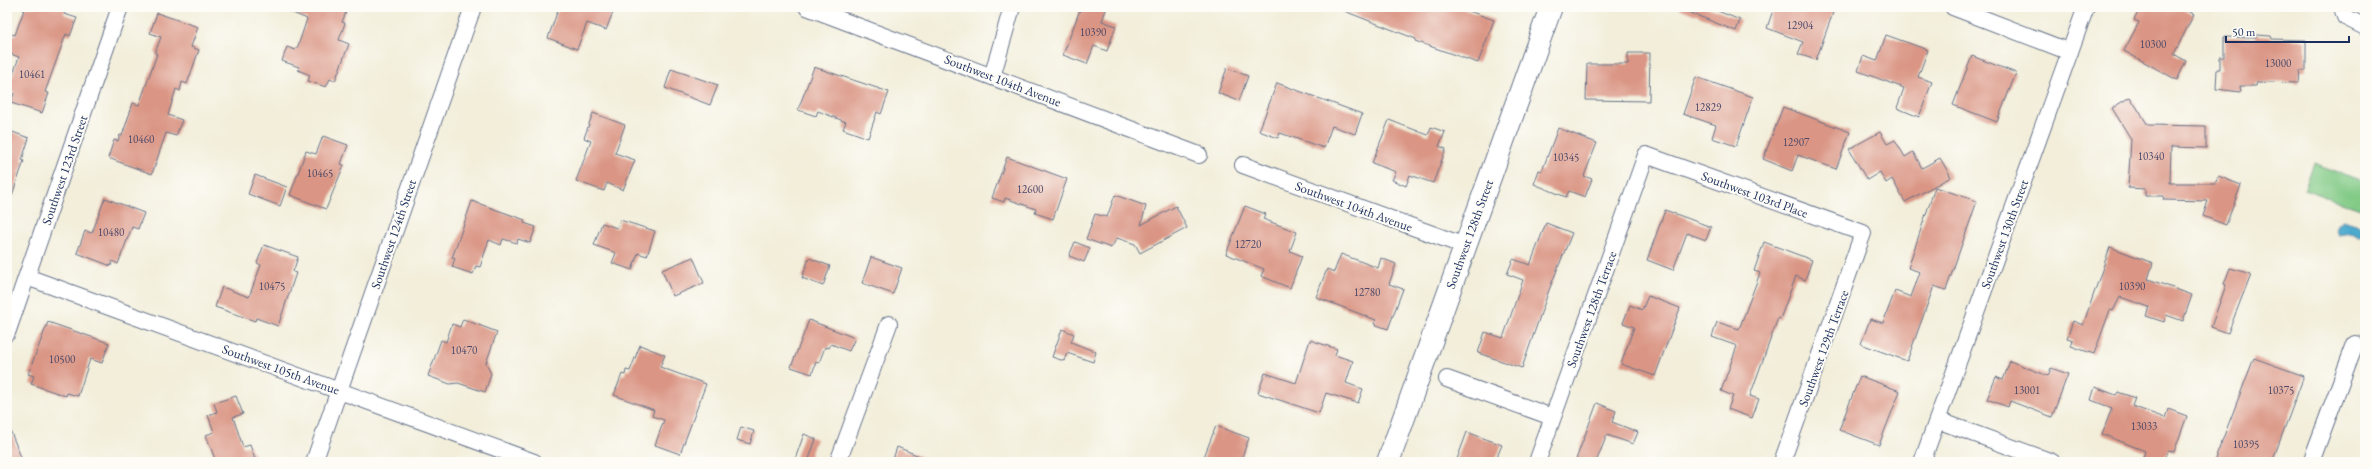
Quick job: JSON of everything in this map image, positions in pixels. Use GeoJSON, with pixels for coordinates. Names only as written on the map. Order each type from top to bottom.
{"type":"FeatureCollection","features":[{"type":"Feature","properties":{"kind":"street","name":"Southwest 123rd Street"},"geometry":{"type":"LineString","coordinates":[[7,333],[120,7]]}},
{"type":"Feature","properties":{"kind":"street","name":"Southwest 124th Street"},"geometry":{"type":"LineString","coordinates":[[314,462],[473,7]]}},
{"type":"Feature","properties":{"kind":"street","name":"Southwest 104th Avenue"},"geometry":{"type":"LineString","coordinates":[[807,7],[1199,154]]}},
{"type":"Feature","properties":{"kind":"street"},"geometry":{"type":"LineString","coordinates":[[992,76],[1012,7]]}},
{"type":"Feature","properties":{"kind":"street"},"geometry":{"type":"LineString","coordinates":[[1953,7],[2070,52]]}},
{"type":"Feature","properties":{"kind":"street","name":"Southwest 130th Street"},"geometry":{"type":"LineString","coordinates":[[1922,462],[2086,7]]}},
{"type":"Feature","properties":{"kind":"street"},"geometry":{"type":"LineString","coordinates":[[2342,7],[2345,17],[2365,26]]}},
{"type":"Feature","properties":{"kind":"street","name":"Southwest 128th Street"},"geometry":{"type":"LineString","coordinates":[[1388,462],[1548,8]]}},
{"type":"Feature","properties":{"kind":"street","name":"Southwest 103rd Place"},"geometry":{"type":"LineString","coordinates":[[1646,155],[1863,233]]}},
{"type":"Feature","properties":{"kind":"street","name":"Southwest 128th Terrace"},"geometry":{"type":"LineString","coordinates":[[1537,462],[1646,155]]}},
{"type":"Feature","properties":{"kind":"street","name":"Southwest 104th Avenue"},"geometry":{"type":"LineString","coordinates":[[1243,165],[1465,246]]}},
{"type":"Feature","properties":{"kind":"street","name":"Southwest 129th Terrace"},"geometry":{"type":"LineString","coordinates":[[1782,462],[1863,233]]}},
{"type":"Feature","properties":{"kind":"street","name":"Southwest 105th Avenue"},"geometry":{"type":"LineString","coordinates":[[27,277],[534,462]]}},
{"type":"Feature","properties":{"kind":"street"},"geometry":{"type":"LineString","coordinates":[[838,462],[889,324]]}},
{"type":"Feature","properties":{"kind":"street"},"geometry":{"type":"LineString","coordinates":[[2311,462],[2355,344]]}},
{"type":"Feature","properties":{"kind":"street"},"geometry":{"type":"LineString","coordinates":[[1447,379],[1552,417]]}},
{"type":"Feature","properties":{"kind":"street"},"geometry":{"type":"LineString","coordinates":[[1937,420],[2052,462]]}},
{"type":"Feature","properties":{"kind":"green space"},"geometry":{"type":"Polygon","coordinates":[[[2314,163],[2365,182],[2365,194],[2360,209],[2304,189],[2314,163]]]}},
{"type":"Feature","properties":{"kind":"water"},"geometry":{"type":"Polygon","coordinates":[[[2343,220],[2365,227],[2365,236],[2358,237],[2351,233],[2338,235],[2336,231],[2337,226],[2343,220]]]}},
{"type":"Feature","properties":{"kind":"building"},"geometry":{"type":"Polygon","coordinates":[[[25,7],[66,7],[64,14],[77,18],[70,36],[66,34],[45,92],[49,93],[42,113],[11,103],[14,93],[7,91],[19,57],[7,53],[7,33],[15,35],[25,7]]]}},
{"type":"Feature","properties":{"kind":"building"},"geometry":{"type":"Polygon","coordinates":[[[279,7],[348,7],[342,22],[345,23],[339,40],[349,44],[335,81],[330,79],[326,87],[308,81],[310,75],[298,70],[299,67],[282,61],[287,47],[295,50],[298,46],[307,19],[279,7]]]}},
{"type":"Feature","properties":{"kind":"building"},"geometry":{"type":"Polygon","coordinates":[[[559,7],[615,7],[606,30],[587,23],[577,49],[548,38],[559,7]]]}},
{"type":"Feature","properties":{"kind":"building"},"geometry":{"type":"Polygon","coordinates":[[[1081,7],[1107,7],[1102,21],[1116,26],[1107,51],[1094,46],[1087,64],[1063,55],[1081,7]]]}},
{"type":"Feature","properties":{"kind":"building"},"geometry":{"type":"Polygon","coordinates":[[[1334,7],[1458,7],[1494,20],[1478,63],[1415,41],[1416,39],[1334,7]]]}},
{"type":"Feature","properties":{"kind":"building"},"geometry":{"type":"Polygon","coordinates":[[[1676,7],[1708,7],[1740,20],[1736,31],[1676,7]]]}},
{"type":"Feature","properties":{"kind":"building"},"geometry":{"type":"Polygon","coordinates":[[[1774,7],[1835,7],[1816,60],[1798,54],[1803,42],[1767,28],[1774,7]]]}},
{"type":"Feature","properties":{"kind":"building"},"geometry":{"type":"Polygon","coordinates":[[[2141,7],[2180,7],[2194,14],[2174,54],[2186,61],[2177,80],[2124,51],[2139,22],[2134,20],[2141,7]]]}},
{"type":"Feature","properties":{"kind":"building"},"geometry":{"type":"Polygon","coordinates":[[[157,13],[198,27],[191,47],[199,50],[187,84],[182,82],[180,91],[176,89],[168,115],[182,120],[176,136],[166,133],[152,174],[108,158],[114,140],[118,141],[120,135],[122,136],[133,103],[139,105],[157,54],[155,53],[161,37],[150,33],[157,13]]]}},
{"type":"Feature","properties":{"kind":"building"},"geometry":{"type":"Polygon","coordinates":[[[1886,35],[1928,50],[1918,77],[1932,82],[1919,117],[1897,108],[1904,88],[1858,71],[1863,56],[1877,61],[1886,35]]]}},
{"type":"Feature","properties":{"kind":"building"},"geometry":{"type":"Polygon","coordinates":[[[2256,35],[2271,36],[2272,39],[2306,40],[2306,71],[2300,71],[2299,83],[2257,82],[2256,86],[2240,86],[2241,92],[2216,89],[2217,69],[2220,69],[2220,57],[2224,57],[2224,37],[2256,38],[2256,35]]]}},
{"type":"Feature","properties":{"kind":"building"},"geometry":{"type":"Polygon","coordinates":[[[1628,53],[1650,53],[1649,101],[1586,100],[1587,64],[1628,64],[1628,53]]]}},
{"type":"Feature","properties":{"kind":"building"},"geometry":{"type":"Polygon","coordinates":[[[1972,56],[2016,73],[1997,122],[1953,105],[1972,56]]]}},
{"type":"Feature","properties":{"kind":"building"},"geometry":{"type":"Polygon","coordinates":[[[814,67],[889,92],[881,114],[877,112],[868,138],[843,129],[846,122],[818,111],[816,116],[798,110],[814,67]]]}},
{"type":"Feature","properties":{"kind":"building"},"geometry":{"type":"Polygon","coordinates":[[[1227,68],[1248,76],[1239,101],[1218,93],[1227,68]]]}},
{"type":"Feature","properties":{"kind":"building"},"geometry":{"type":"Polygon","coordinates":[[[671,69],[718,85],[710,105],[665,88],[671,69]]]}},
{"type":"Feature","properties":{"kind":"building"},"geometry":{"type":"Polygon","coordinates":[[[1696,77],[1753,97],[1736,146],[1712,138],[1716,125],[1683,114],[1696,77]]]}},
{"type":"Feature","properties":{"kind":"building"},"geometry":{"type":"Polygon","coordinates":[[[1277,83],[1362,114],[1355,134],[1332,126],[1324,148],[1280,133],[1278,138],[1259,131],[1277,83]]]}},
{"type":"Feature","properties":{"kind":"building"},"geometry":{"type":"Polygon","coordinates":[[[2130,97],[2148,125],[2206,126],[2206,148],[2171,147],[2170,183],[2215,183],[2218,176],[2241,185],[2226,225],[2203,216],[2208,201],[2163,200],[2164,196],[2145,196],[2145,189],[2128,188],[2131,139],[2112,108],[2130,97]]]}},
{"type":"Feature","properties":{"kind":"building"},"geometry":{"type":"Polygon","coordinates":[[[1783,107],[1850,132],[1836,169],[1798,155],[1792,171],[1763,159],[1783,107]]]}},
{"type":"Feature","properties":{"kind":"building"},"geometry":{"type":"Polygon","coordinates":[[[593,113],[625,125],[615,153],[635,160],[623,190],[607,183],[604,191],[576,181],[591,141],[584,138],[593,113]]]}},
{"type":"Feature","properties":{"kind":"building"},"geometry":{"type":"Polygon","coordinates":[[[1389,120],[1428,135],[1431,127],[1445,132],[1439,146],[1446,149],[1433,183],[1410,175],[1406,186],[1392,180],[1396,172],[1372,163],[1389,120]]]}},
{"type":"Feature","properties":{"kind":"building"},"geometry":{"type":"Polygon","coordinates":[[[1558,128],[1597,143],[1584,176],[1592,179],[1585,197],[1569,191],[1566,197],[1534,184],[1539,170],[1542,171],[1558,128]]]}},
{"type":"Feature","properties":{"kind":"building"},"geometry":{"type":"Polygon","coordinates":[[[7,130],[29,138],[22,160],[24,161],[9,204],[7,203],[7,130]]]}},
{"type":"Feature","properties":{"kind":"building"},"geometry":{"type":"Polygon","coordinates":[[[1880,132],[1887,144],[1895,140],[1905,157],[1913,152],[1922,168],[1940,158],[1951,177],[1905,202],[1892,179],[1886,183],[1880,172],[1867,180],[1849,149],[1880,132]]]}},
{"type":"Feature","properties":{"kind":"building"},"geometry":{"type":"Polygon","coordinates":[[[323,136],[348,145],[341,164],[344,165],[326,209],[290,195],[306,151],[316,154],[323,136]]]}},
{"type":"Feature","properties":{"kind":"building"},"geometry":{"type":"Polygon","coordinates":[[[1007,157],[1067,179],[1053,219],[1035,213],[1036,209],[1005,198],[1004,202],[992,198],[1007,157]]]}},
{"type":"Feature","properties":{"kind":"building"},"geometry":{"type":"Polygon","coordinates":[[[255,175],[287,187],[280,206],[248,194],[255,175]]]}},
{"type":"Feature","properties":{"kind":"building"},"geometry":{"type":"Polygon","coordinates":[[[1935,187],[1977,201],[1946,290],[1934,286],[1907,361],[1861,344],[1870,319],[1883,323],[1895,291],[1911,297],[1920,272],[1908,268],[1935,187]]]}},
{"type":"Feature","properties":{"kind":"building"},"geometry":{"type":"Polygon","coordinates":[[[1115,195],[1146,206],[1141,225],[1176,206],[1187,228],[1140,253],[1135,244],[1117,238],[1111,248],[1086,239],[1095,214],[1107,217],[1115,195]]]}},
{"type":"Feature","properties":{"kind":"building"},"geometry":{"type":"Polygon","coordinates":[[[105,198],[144,213],[138,229],[132,227],[118,264],[112,261],[111,266],[77,253],[85,231],[92,233],[105,198]]]}},
{"type":"Feature","properties":{"kind":"building"},"geometry":{"type":"Polygon","coordinates":[[[472,201],[525,220],[524,223],[536,227],[530,243],[518,239],[517,243],[503,239],[501,245],[489,240],[480,267],[476,266],[473,274],[452,267],[455,258],[452,258],[472,201]]]}},
{"type":"Feature","properties":{"kind":"building"},"geometry":{"type":"Polygon","coordinates":[[[1245,206],[1266,214],[1263,219],[1297,232],[1290,251],[1302,256],[1290,288],[1261,276],[1264,269],[1226,254],[1245,206]]]}},
{"type":"Feature","properties":{"kind":"building"},"geometry":{"type":"Polygon","coordinates":[[[1665,210],[1711,227],[1706,240],[1687,233],[1673,270],[1647,260],[1665,210]]]}},
{"type":"Feature","properties":{"kind":"building"},"geometry":{"type":"Polygon","coordinates":[[[620,220],[655,231],[647,256],[638,253],[632,270],[612,263],[616,253],[594,245],[602,223],[617,228],[620,220]]]}},
{"type":"Feature","properties":{"kind":"building"},"geometry":{"type":"Polygon","coordinates":[[[1546,223],[1572,233],[1549,290],[1522,368],[1478,353],[1485,332],[1503,338],[1523,280],[1507,274],[1513,259],[1530,265],[1546,223]]]}},
{"type":"Feature","properties":{"kind":"building"},"geometry":{"type":"Polygon","coordinates":[[[1075,242],[1090,248],[1084,262],[1069,256],[1075,242]]]}},
{"type":"Feature","properties":{"kind":"building"},"geometry":{"type":"Polygon","coordinates":[[[1764,242],[1812,260],[1805,280],[1796,276],[1780,319],[1778,318],[1750,396],[1759,399],[1752,418],[1728,409],[1733,396],[1721,391],[1737,346],[1712,337],[1717,322],[1739,329],[1760,273],[1754,271],[1764,242]]]}},
{"type":"Feature","properties":{"kind":"building"},"geometry":{"type":"Polygon","coordinates":[[[264,245],[298,257],[293,272],[296,273],[278,326],[256,318],[255,321],[215,307],[222,287],[249,297],[261,265],[257,263],[264,245]]]}},
{"type":"Feature","properties":{"kind":"building"},"geometry":{"type":"Polygon","coordinates":[[[2110,247],[2153,263],[2148,279],[2192,295],[2183,321],[2166,315],[2164,322],[2146,316],[2149,307],[2120,297],[2113,311],[2110,310],[2094,354],[2071,346],[2073,340],[2067,338],[2073,321],[2083,325],[2110,247]]]}},
{"type":"Feature","properties":{"kind":"building"},"geometry":{"type":"Polygon","coordinates":[[[1341,254],[1378,268],[1381,258],[1396,264],[1389,284],[1403,289],[1388,329],[1374,324],[1376,320],[1316,297],[1327,269],[1334,272],[1341,254]]]}},
{"type":"Feature","properties":{"kind":"building"},"geometry":{"type":"Polygon","coordinates":[[[693,257],[704,283],[673,296],[662,270],[693,257]]]}},
{"type":"Feature","properties":{"kind":"building"},"geometry":{"type":"Polygon","coordinates":[[[871,257],[902,268],[893,294],[862,283],[871,257]]]}},
{"type":"Feature","properties":{"kind":"building"},"geometry":{"type":"Polygon","coordinates":[[[809,258],[830,266],[823,286],[802,278],[809,258]]]}},
{"type":"Feature","properties":{"kind":"building"},"geometry":{"type":"Polygon","coordinates":[[[2230,268],[2251,274],[2228,333],[2211,327],[2226,285],[2224,284],[2230,268]]]}},
{"type":"Feature","properties":{"kind":"building"},"geometry":{"type":"Polygon","coordinates":[[[1648,296],[1680,308],[1655,376],[1621,364],[1634,327],[1623,323],[1630,305],[1642,310],[1648,296]]]}},
{"type":"Feature","properties":{"kind":"building"},"geometry":{"type":"Polygon","coordinates":[[[463,319],[497,332],[486,363],[491,374],[485,392],[458,383],[450,384],[428,376],[441,340],[446,342],[452,324],[460,327],[463,319]]]}},
{"type":"Feature","properties":{"kind":"building"},"geometry":{"type":"Polygon","coordinates":[[[809,320],[855,338],[849,351],[831,344],[829,348],[825,347],[819,363],[816,362],[812,374],[791,367],[809,320]]]}},
{"type":"Feature","properties":{"kind":"building"},"geometry":{"type":"Polygon","coordinates":[[[48,322],[109,343],[102,363],[90,359],[78,396],[67,393],[66,396],[31,384],[34,376],[28,374],[48,322]]]}},
{"type":"Feature","properties":{"kind":"building"},"geometry":{"type":"Polygon","coordinates":[[[1062,329],[1074,334],[1071,342],[1096,352],[1093,362],[1067,353],[1064,361],[1052,357],[1062,329]]]}},
{"type":"Feature","properties":{"kind":"building"},"geometry":{"type":"Polygon","coordinates":[[[1310,340],[1337,349],[1335,355],[1353,361],[1346,383],[1363,389],[1358,403],[1326,393],[1319,413],[1258,393],[1265,373],[1296,383],[1310,340]]]}},
{"type":"Feature","properties":{"kind":"building"},"geometry":{"type":"Polygon","coordinates":[[[640,345],[665,355],[660,367],[706,384],[680,454],[655,445],[664,420],[652,416],[654,410],[614,395],[622,374],[625,375],[626,370],[630,371],[640,345]]]}},
{"type":"Feature","properties":{"kind":"building"},"geometry":{"type":"Polygon","coordinates":[[[2254,358],[2304,376],[2272,462],[2214,462],[2254,358]]]}},
{"type":"Feature","properties":{"kind":"building"},"geometry":{"type":"Polygon","coordinates":[[[2010,361],[2048,376],[2051,368],[2068,374],[2052,417],[2010,401],[2008,407],[1987,399],[1996,377],[2003,380],[2010,361]]]}},
{"type":"Feature","properties":{"kind":"building"},"geometry":{"type":"Polygon","coordinates":[[[1860,376],[1900,391],[1879,445],[1839,430],[1860,376]]]}},
{"type":"Feature","properties":{"kind":"building"},"geometry":{"type":"Polygon","coordinates":[[[2095,387],[2116,395],[2118,392],[2135,398],[2132,406],[2165,418],[2168,409],[2187,416],[2174,452],[2168,450],[2163,462],[2156,462],[2143,457],[2145,451],[2102,434],[2112,408],[2091,400],[2095,387]]]}},
{"type":"Feature","properties":{"kind":"building"},"geometry":{"type":"Polygon","coordinates":[[[236,396],[243,414],[233,417],[243,447],[250,445],[256,462],[216,462],[206,435],[214,432],[208,415],[217,412],[214,403],[236,396]]]}},
{"type":"Feature","properties":{"kind":"building"},"geometry":{"type":"Polygon","coordinates":[[[1597,403],[1616,411],[1612,422],[1638,432],[1633,444],[1607,435],[1596,462],[1575,462],[1597,403]]]}},
{"type":"Feature","properties":{"kind":"building"},"geometry":{"type":"Polygon","coordinates":[[[8,425],[23,462],[7,462],[8,425]]]}},
{"type":"Feature","properties":{"kind":"building"},"geometry":{"type":"Polygon","coordinates":[[[1216,426],[1249,438],[1240,462],[1202,462],[1216,426]]]}},
{"type":"Feature","properties":{"kind":"building"},"geometry":{"type":"Polygon","coordinates":[[[741,427],[754,431],[750,444],[737,440],[741,427]]]}},
{"type":"Feature","properties":{"kind":"building"},"geometry":{"type":"Polygon","coordinates":[[[1467,432],[1502,445],[1495,462],[1456,462],[1467,432]]]}},
{"type":"Feature","properties":{"kind":"building"},"geometry":{"type":"Polygon","coordinates":[[[804,434],[816,439],[808,462],[794,462],[804,434]]]}},
{"type":"Feature","properties":{"kind":"building"},"geometry":{"type":"Polygon","coordinates":[[[897,447],[932,461],[932,462],[892,462],[897,447]]]}}]}
